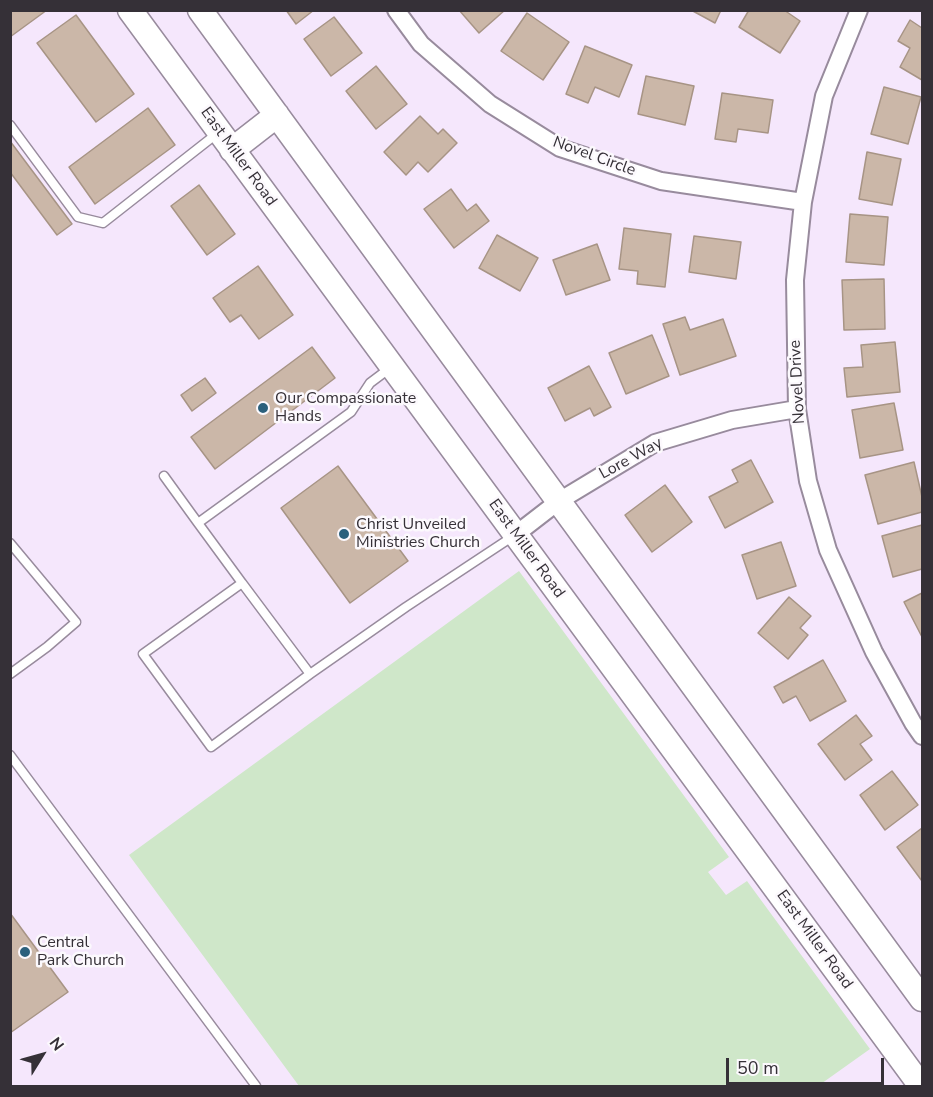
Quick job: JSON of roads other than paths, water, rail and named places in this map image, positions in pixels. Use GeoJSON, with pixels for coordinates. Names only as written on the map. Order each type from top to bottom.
{"type":"FeatureCollection","features":[{"type":"Feature","properties":{"kind":"main road","name":"East Miller Road"},"geometry":{"type":"LineString","coordinates":[[130,10],[921,1086]]}},
{"type":"Feature","properties":{"kind":"main road"},"geometry":{"type":"LineString","coordinates":[[200,10],[922,999]]}},
{"type":"Feature","properties":{"kind":"main road"},"geometry":{"type":"LineString","coordinates":[[226,141],[277,115]]}},
{"type":"Feature","properties":{"kind":"street","name":"Novel Circle"},"geometry":{"type":"LineString","coordinates":[[396,10],[421,44],[490,104],[560,148],[661,181],[802,202]]}},
{"type":"Feature","properties":{"kind":"street","name":"Novel Drive"},"geometry":{"type":"LineString","coordinates":[[859,10],[824,96],[802,202],[795,279],[797,409],[808,481],[828,550],[874,652],[922,736]]}},
{"type":"Feature","properties":{"kind":"street","name":"Lore Way"},"geometry":{"type":"LineString","coordinates":[[515,535],[559,501],[655,443],[732,420],[797,409]]}},
{"type":"Feature","properties":{"kind":"lane"},"geometry":{"type":"LineString","coordinates":[[10,125],[78,218],[103,223],[226,141]]}},
{"type":"Feature","properties":{"kind":"lane"},"geometry":{"type":"LineString","coordinates":[[198,524],[351,412],[370,383],[392,366]]}},
{"type":"Feature","properties":{"kind":"lane"},"geometry":{"type":"LineString","coordinates":[[164,476],[310,674]]}},
{"type":"Feature","properties":{"kind":"lane"},"geometry":{"type":"LineString","coordinates":[[242,583],[143,654],[211,747],[406,607],[515,535]]}},
{"type":"Feature","properties":{"kind":"lane"},"geometry":{"type":"LineString","coordinates":[[10,543],[76,622],[10,674]]}},
{"type":"Feature","properties":{"kind":"lane"},"geometry":{"type":"LineString","coordinates":[[10,755],[256,1086]]}},
{"type":"Feature","properties":{"kind":"place","name":"Our Compassionate Hands"},"geometry":{"type":"Point","coordinates":[263,408]}},
{"type":"Feature","properties":{"kind":"place","name":"Christ Unveiled Ministries Church"},"geometry":{"type":"Point","coordinates":[344,534]}},
{"type":"Feature","properties":{"kind":"place","name":"Central Park Church"},"geometry":{"type":"Point","coordinates":[25,952]}}]}
